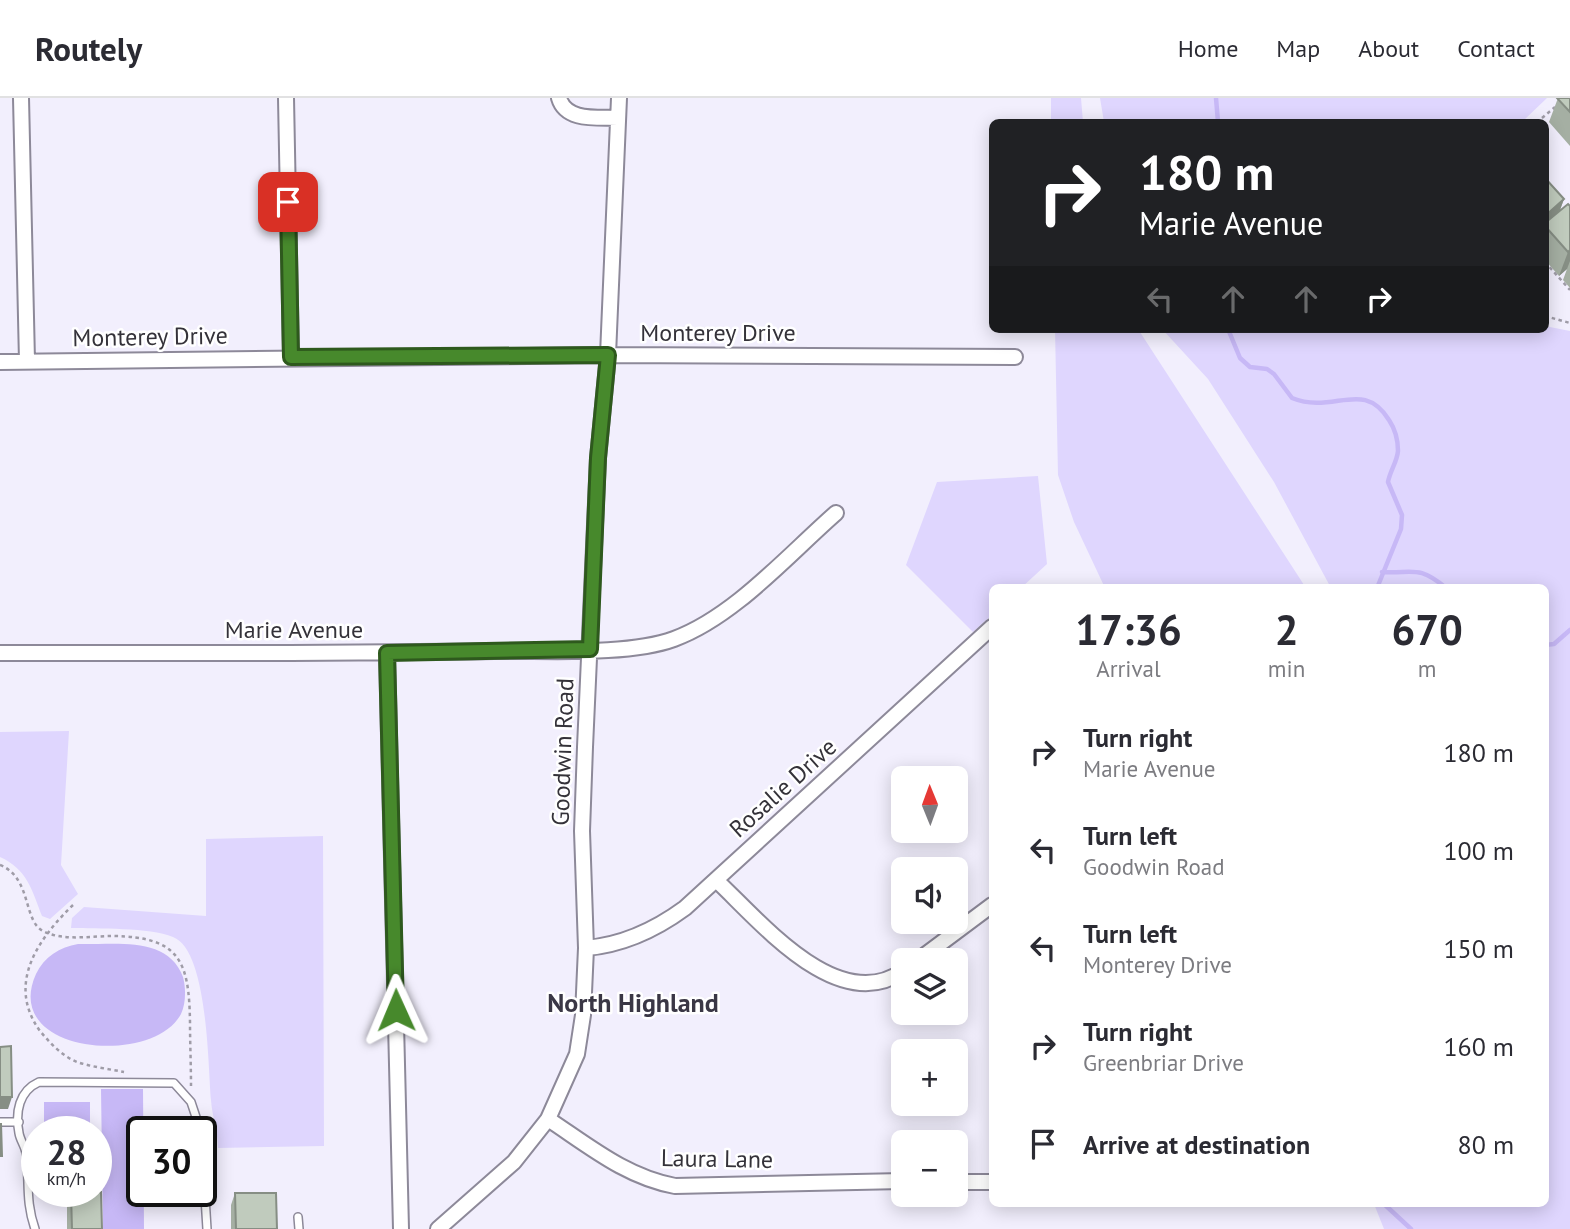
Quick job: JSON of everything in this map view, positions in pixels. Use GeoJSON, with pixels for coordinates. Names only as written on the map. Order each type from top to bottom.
{"type":"FeatureCollection","features":[{"type":"Feature","properties":{"kind":"street"},"geometry":{"type":"LineString","coordinates":[[21,98],[27,362]]}},
{"type":"Feature","properties":{"kind":"street"},"geometry":{"type":"LineString","coordinates":[[286,98],[291,357]]}},
{"type":"Feature","properties":{"kind":"street"},"geometry":{"type":"LineString","coordinates":[[559,98],[561,105],[574,115],[618,118]]}},
{"type":"Feature","properties":{"kind":"street","name":"Goodwin Road"},"geometry":{"type":"LineString","coordinates":[[438,1229],[514,1162],[548,1119],[577,1054],[583,1015],[586,948],[582,831],[598,458],[608,355],[619,98]]}},
{"type":"Feature","properties":{"kind":"street","name":"Monterey Drive"},"geometry":{"type":"LineString","coordinates":[[0,362],[608,355],[1015,357]]}},
{"type":"Feature","properties":{"kind":"street","name":"Marie Avenue"},"geometry":{"type":"LineString","coordinates":[[0,653],[387,653],[590,649],[671,640],[701,627],[727,609],[836,513]]}},
{"type":"Feature","properties":{"kind":"street","name":"Rosalie Drive"},"geometry":{"type":"LineString","coordinates":[[586,948],[606,947],[662,925],[989,636]]}},
{"type":"Feature","properties":{"kind":"street"},"geometry":{"type":"LineString","coordinates":[[387,653],[401,1229]]}},
{"type":"Feature","properties":{"kind":"street"},"geometry":{"type":"LineString","coordinates":[[716,880],[772,933],[834,979],[877,983],[891,977]]}},
{"type":"Feature","properties":{"kind":"street"},"geometry":{"type":"LineString","coordinates":[[934,948],[989,907]]}},
{"type":"Feature","properties":{"kind":"street","name":"Laura Lane"},"geometry":{"type":"LineString","coordinates":[[548,1119],[625,1170],[655,1182],[675,1186],[891,1181]]}},
{"type":"Feature","properties":{"kind":"street"},"geometry":{"type":"LineString","coordinates":[[968,1182],[989,1182]]}},
{"type":"Feature","properties":{"kind":"lane"},"geometry":{"type":"LineString","coordinates":[[35,1229],[27,1204],[26,1151],[19,1134],[21,1099],[26,1090],[39,1082],[166,1081],[182,1089],[191,1102],[196,1116]]}},
{"type":"Feature","properties":{"kind":"lane"},"geometry":{"type":"LineString","coordinates":[[0,1122],[19,1122]]}},
{"type":"Feature","properties":{"kind":"lane"},"geometry":{"type":"LineString","coordinates":[[206,1207],[207,1229]]}},
{"type":"Feature","properties":{"kind":"lane"},"geometry":{"type":"LineString","coordinates":[[298,1216],[299,1229]]}},
{"type":"Feature","properties":{"kind":"path"},"geometry":{"type":"LineString","coordinates":[[1542,118],[1558,105]]}},
{"type":"Feature","properties":{"kind":"path"},"geometry":{"type":"LineString","coordinates":[[1549,266],[1570,290]]}},
{"type":"Feature","properties":{"kind":"path"},"geometry":{"type":"LineString","coordinates":[[1549,317],[1570,323]]}},
{"type":"Feature","properties":{"kind":"path"},"geometry":{"type":"LineString","coordinates":[[0,865],[14,874],[22,884],[34,922],[46,933],[148,939],[162,943],[176,954],[186,970],[191,996],[191,1102]]}},
{"type":"Feature","properties":{"kind":"path"},"geometry":{"type":"LineString","coordinates":[[73,905],[46,933],[31,958],[25,985],[28,1008],[37,1026],[56,1048],[77,1062],[127,1072]]}},
{"type":"Feature","properties":{"kind":"shaded area"},"geometry":{"type":"Polygon","coordinates":[[[1051,98],[1081,98],[1083,119],[1051,119],[1051,98]]]}},
{"type":"Feature","properties":{"kind":"shaded area"},"geometry":{"type":"Polygon","coordinates":[[[1100,98],[1547,98],[1525,119],[1104,119],[1100,98]]]}},
{"type":"Feature","properties":{"kind":"shaded area"},"geometry":{"type":"Polygon","coordinates":[[[1549,327],[1570,331],[1570,1229],[1384,1229],[1375,1207],[1549,1207],[1549,584],[1329,584],[1274,482],[1208,379],[1166,333],[1549,333],[1549,327]]]}},
{"type":"Feature","properties":{"kind":"shaded area"},"geometry":{"type":"Polygon","coordinates":[[[1055,333],[1141,333],[1303,584],[1103,584],[1074,522],[1058,475],[1055,333]]]}},
{"type":"Feature","properties":{"kind":"shaded area"},"geometry":{"type":"Polygon","coordinates":[[[1038,476],[1047,564],[1025,584],[989,584],[989,618],[973,632],[906,565],[937,482],[1038,476]]]}},
{"type":"Feature","properties":{"kind":"shaded area"},"geometry":{"type":"Polygon","coordinates":[[[69,731],[61,865],[78,894],[50,919],[42,916],[23,874],[0,857],[0,732],[69,731]]]}},
{"type":"Feature","properties":{"kind":"shaded area"},"geometry":{"type":"Polygon","coordinates":[[[323,836],[324,1146],[218,1148],[217,1116],[214,1116],[212,1106],[200,986],[185,946],[173,937],[151,932],[71,928],[72,918],[84,907],[206,916],[206,839],[323,836]]]}},
{"type":"Feature","properties":{"kind":"shaded area"},"geometry":{"type":"Polygon","coordinates":[[[78,944],[138,945],[165,954],[176,964],[183,977],[185,996],[181,1014],[165,1031],[141,1041],[113,1046],[84,1044],[59,1036],[40,1021],[31,1001],[36,974],[53,954],[78,944]]]}},
{"type":"Feature","properties":{"kind":"shaded area"},"geometry":{"type":"Polygon","coordinates":[[[101,1089],[143,1089],[143,1116],[126,1116],[126,1207],[144,1207],[144,1229],[103,1229],[103,1207],[112,1207],[112,1116],[101,1116],[101,1089]]]}},
{"type":"Feature","properties":{"kind":"shaded area"},"geometry":{"type":"Polygon","coordinates":[[[44,1102],[90,1102],[90,1116],[44,1116],[44,1102]]]}},
{"type":"Feature","properties":{"kind":"building"},"geometry":{"type":"Polygon","coordinates":[[[1557,98],[1570,98],[1570,112],[1557,98]]]}},
{"type":"Feature","properties":{"kind":"building"},"geometry":{"type":"Polygon","coordinates":[[[1549,182],[1564,199],[1549,212],[1549,182]]]}},
{"type":"Feature","properties":{"kind":"building"},"geometry":{"type":"Polygon","coordinates":[[[1568,204],[1570,206],[1568,252],[1549,231],[1549,220],[1568,204]]]}},
{"type":"Feature","properties":{"kind":"building"},"geometry":{"type":"Polygon","coordinates":[[[11,1046],[12,1097],[0,1097],[0,1047],[11,1046]]]}},
{"type":"Feature","properties":{"kind":"building"},"geometry":{"type":"Polygon","coordinates":[[[1,1124],[2,1156],[0,1156],[1,1124]]]}},
{"type":"Feature","properties":{"kind":"building"},"geometry":{"type":"Polygon","coordinates":[[[235,1193],[276,1193],[277,1229],[236,1229],[235,1193]]]}},
{"type":"Feature","properties":{"kind":"building"},"geometry":{"type":"Polygon","coordinates":[[[71,1207],[101,1207],[102,1229],[72,1229],[71,1207]]]}},
{"type":"Feature","properties":{"kind":"waterway"},"geometry":{"type":"LineString","coordinates":[[1216,98],[1218,119]]}},
{"type":"Feature","properties":{"kind":"waterway"},"geometry":{"type":"LineString","coordinates":[[1230,333],[1240,358],[1250,367],[1267,369],[1274,374],[1292,398],[1321,403],[1358,399],[1369,401],[1379,408],[1391,423],[1398,451],[1388,482],[1402,515],[1401,529],[1379,584]]}},
{"type":"Feature","properties":{"kind":"waterway"},"geometry":{"type":"LineString","coordinates":[[1382,572],[1421,573],[1440,584]]}},
{"type":"Feature","properties":{"kind":"waterway"},"geometry":{"type":"LineString","coordinates":[[1549,645],[1554,644],[1570,630]]}},
{"type":"Feature","properties":{"kind":"waterway"},"geometry":{"type":"LineString","coordinates":[[1387,1207],[1411,1229]]}},
{"type":"Feature","properties":{"kind":"district","name":"North Highland"},"geometry":{"type":"Point","coordinates":[633,1003]}},
{"type":"Feature","properties":{"kind":"route"},"geometry":{"type":"LineString","coordinates":[[288,202],[291,357],[608,355],[598,458],[590,649],[387,653],[396,1010]]}}]}
